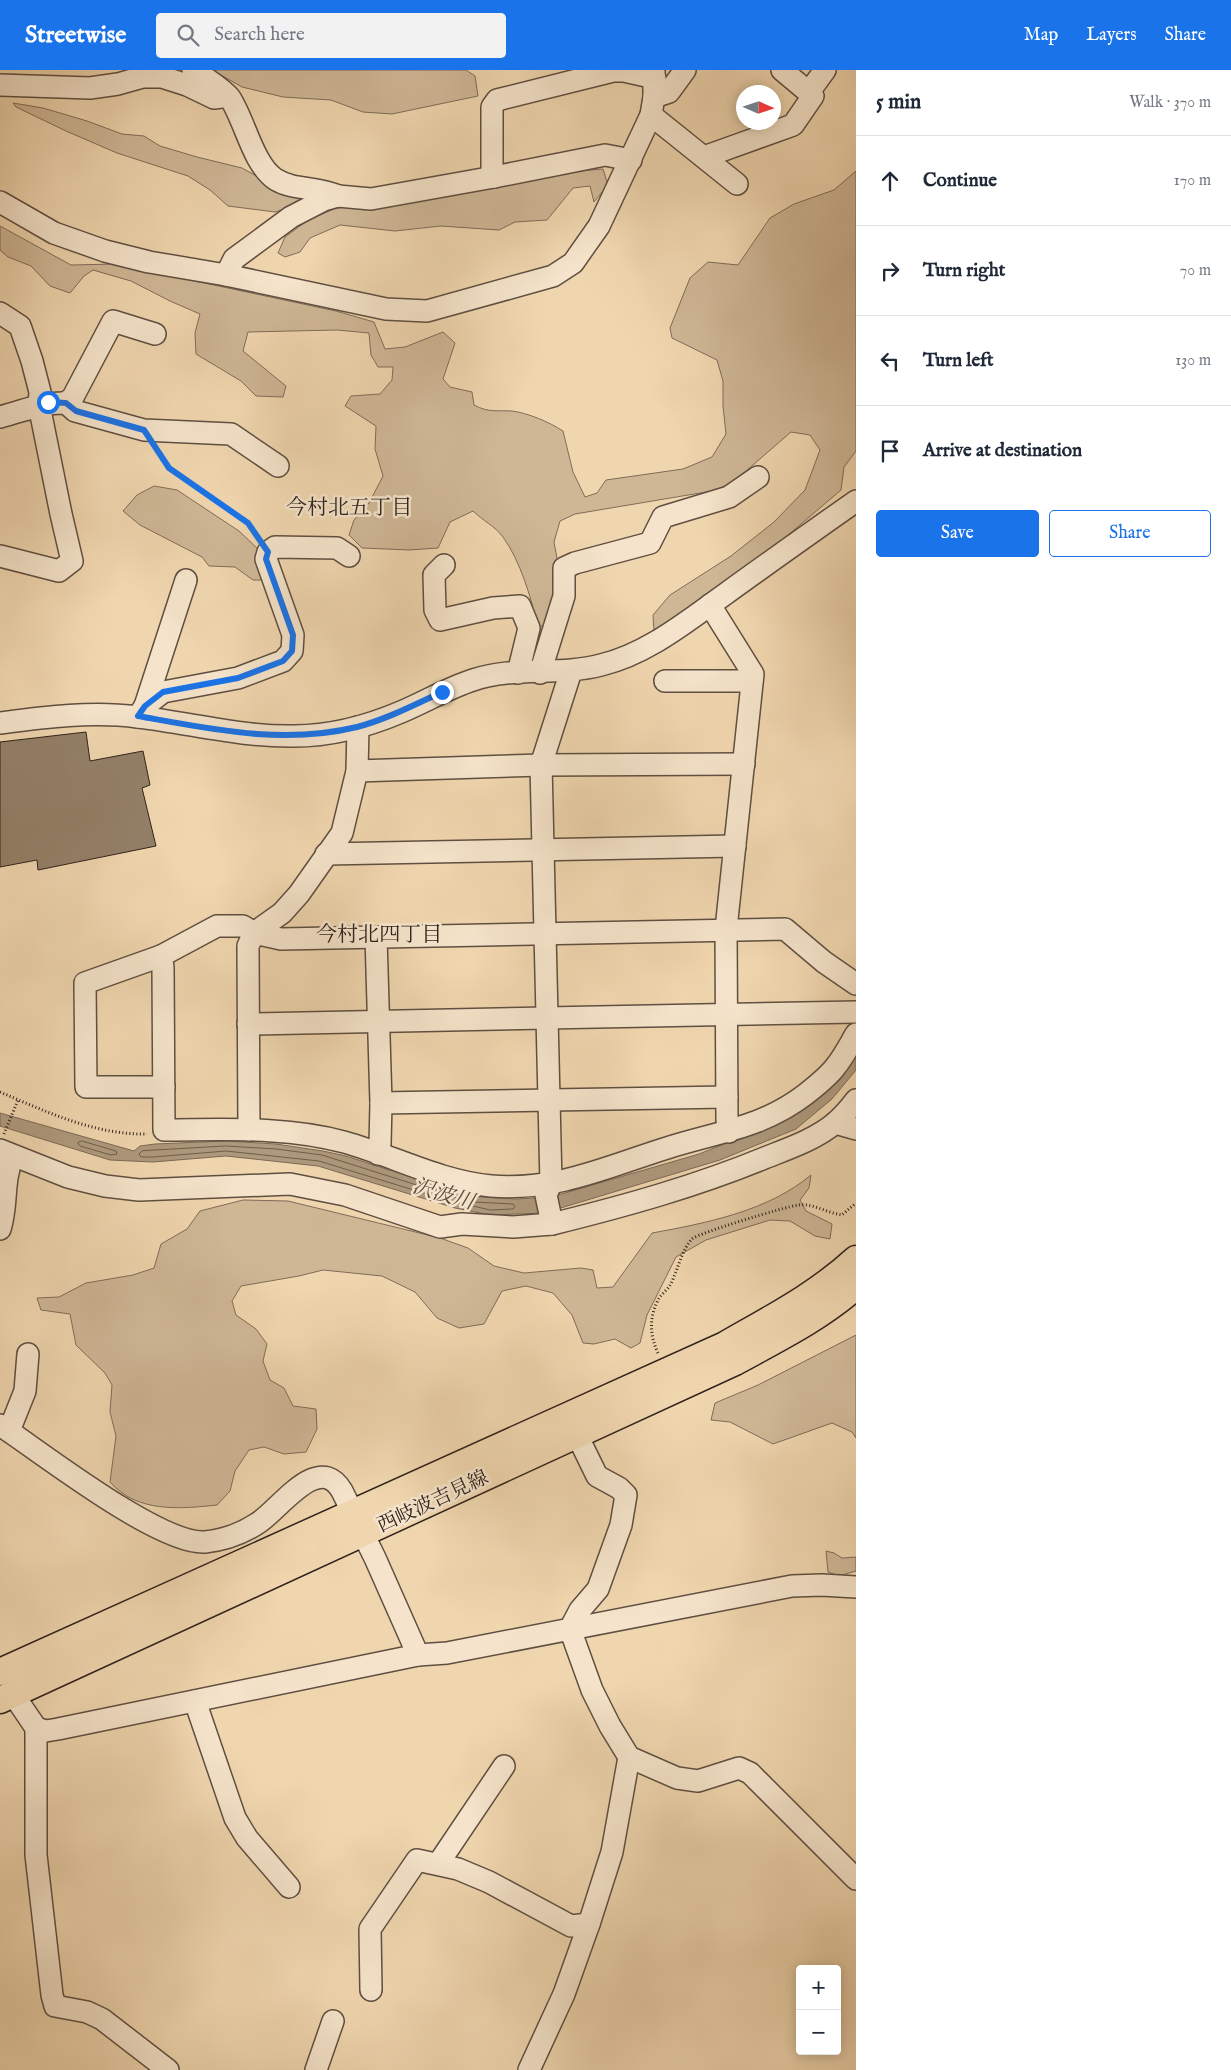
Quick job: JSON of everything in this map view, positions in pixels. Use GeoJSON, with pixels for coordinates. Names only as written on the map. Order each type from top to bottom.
{"type":"FeatureCollection","features":[{"type":"Feature","properties":{"kind":"main road","name":"西岐波吉見線"},"geometry":{"type":"LineString","coordinates":[[6,1697],[725,1345],[785,1311],[837,1277],[856,1259]]}},
{"type":"Feature","properties":{"kind":"main road","name":"西岐波吉見線"},"geometry":{"type":"LineString","coordinates":[[0,1672],[577,1434],[744,1357],[796,1329],[841,1299],[856,1286]]}},
{"type":"Feature","properties":{"kind":"street"},"geometry":{"type":"LineString","coordinates":[[193,70],[228,96],[238,111],[261,164],[274,178],[291,186],[328,191],[338,196]]}},
{"type":"Feature","properties":{"kind":"street"},"geometry":{"type":"LineString","coordinates":[[653,90],[669,92],[685,70]]}},
{"type":"Feature","properties":{"kind":"street"},"geometry":{"type":"LineString","coordinates":[[704,157],[792,125],[814,96],[782,70]]}},
{"type":"Feature","properties":{"kind":"street"},"geometry":{"type":"LineString","coordinates":[[809,92],[825,70]]}},
{"type":"Feature","properties":{"kind":"street"},"geometry":{"type":"LineString","coordinates":[[494,178],[492,171],[492,107],[497,100],[613,71],[624,71],[653,90],[704,157],[736,184]]}},
{"type":"Feature","properties":{"kind":"street"},"geometry":{"type":"LineString","coordinates":[[0,85],[90,88],[118,84],[143,77],[162,77],[187,85],[214,98],[228,96]]}},
{"type":"Feature","properties":{"kind":"street"},"geometry":{"type":"LineString","coordinates":[[0,202],[54,233],[105,252],[149,262],[226,275],[386,309],[427,311],[554,276],[573,263],[599,226],[631,160],[653,90]]}},
{"type":"Feature","properties":{"kind":"street"},"geometry":{"type":"LineString","coordinates":[[226,275],[234,259],[291,217],[324,200],[338,196],[371,199],[494,178],[605,155],[631,160]]}},
{"type":"Feature","properties":{"kind":"street"},"geometry":{"type":"LineString","coordinates":[[0,313],[20,326],[32,361],[40,392],[39,405],[60,514],[72,560],[59,571],[0,556]]}},
{"type":"Feature","properties":{"kind":"street"},"geometry":{"type":"LineString","coordinates":[[66,403],[73,398],[113,321],[155,334]]}},
{"type":"Feature","properties":{"kind":"street"},"geometry":{"type":"LineString","coordinates":[[0,417],[25,411],[48,402],[66,403],[76,411],[144,430],[231,434],[278,466]]}},
{"type":"Feature","properties":{"kind":"street"},"geometry":{"type":"LineString","coordinates":[[540,673],[564,596],[564,568],[575,563],[650,542],[663,517],[729,497],[758,478]]}},
{"type":"Feature","properties":{"kind":"street"},"geometry":{"type":"LineString","coordinates":[[0,723],[75,714],[141,712],[237,733],[267,736],[321,734],[358,726],[401,712],[442,692],[484,676],[571,671],[602,665],[627,656],[670,633],[856,501]]}},
{"type":"Feature","properties":{"kind":"street"},"geometry":{"type":"LineString","coordinates":[[141,712],[163,692],[238,678],[283,661],[292,651],[293,635],[266,559],[268,552],[275,547],[337,548],[349,556]]}},
{"type":"Feature","properties":{"kind":"street"},"geometry":{"type":"LineString","coordinates":[[444,565],[434,575],[435,610],[440,620],[493,608],[520,606],[529,628],[518,674]]}},
{"type":"Feature","properties":{"kind":"street"},"geometry":{"type":"LineString","coordinates":[[141,712],[186,580]]}},
{"type":"Feature","properties":{"kind":"street"},"geometry":{"type":"LineString","coordinates":[[710,605],[753,674],[726,929],[727,1120],[729,1132]]}},
{"type":"Feature","properties":{"kind":"street"},"geometry":{"type":"LineString","coordinates":[[551,1222],[548,1189],[541,765],[571,671]]}},
{"type":"Feature","properties":{"kind":"street"},"geometry":{"type":"LineString","coordinates":[[666,681],[752,681]]}},
{"type":"Feature","properties":{"kind":"street"},"geometry":{"type":"LineString","coordinates":[[249,1130],[248,946],[254,933],[282,913],[299,894],[342,833],[357,771],[358,726]]}},
{"type":"Feature","properties":{"kind":"street"},"geometry":{"type":"LineString","coordinates":[[357,771],[541,765],[744,764]]}},
{"type":"Feature","properties":{"kind":"street"},"geometry":{"type":"LineString","coordinates":[[326,854],[734,846]]}},
{"type":"Feature","properties":{"kind":"street"},"geometry":{"type":"LineString","coordinates":[[164,1087],[86,1087],[85,983],[161,956],[217,926],[243,926],[254,933],[281,939],[785,929],[824,962],[856,984]]}},
{"type":"Feature","properties":{"kind":"street"},"geometry":{"type":"LineString","coordinates":[[376,937],[381,1104],[378,1154]]}},
{"type":"Feature","properties":{"kind":"street"},"geometry":{"type":"LineString","coordinates":[[161,956],[163,967],[164,1130],[249,1130],[336,1140],[456,1181],[492,1186],[548,1189],[667,1148],[754,1124],[806,1094],[836,1067],[856,1034]]}},
{"type":"Feature","properties":{"kind":"street"},"geometry":{"type":"LineString","coordinates":[[248,1024],[856,1012]]}},
{"type":"Feature","properties":{"kind":"street"},"geometry":{"type":"LineString","coordinates":[[381,1104],[548,1099],[727,1098]]}},
{"type":"Feature","properties":{"kind":"street"},"geometry":{"type":"LineString","coordinates":[[0,1230],[5,1183],[6,1147],[68,1177],[105,1186],[139,1190],[290,1184],[345,1195],[440,1227],[462,1224],[513,1226],[551,1222],[618,1207],[700,1183],[798,1144],[835,1124],[856,1100]]}},
{"type":"Feature","properties":{"kind":"street"},"geometry":{"type":"LineString","coordinates":[[835,1124],[856,1129]]}},
{"type":"Feature","properties":{"kind":"street"},"geometry":{"type":"LineString","coordinates":[[28,1354],[25,1391],[4,1428],[130,1513],[184,1539],[203,1542],[220,1540],[236,1534],[269,1516],[307,1482],[319,1477],[330,1479],[339,1486],[418,1655]]}},
{"type":"Feature","properties":{"kind":"street"},"geometry":{"type":"LineString","coordinates":[[577,1434],[597,1476],[619,1488],[626,1495],[621,1525],[598,1588],[580,1610],[570,1629],[592,1690],[610,1726],[629,1757],[677,1778],[698,1781],[739,1768],[750,1773],[856,1879]]}},
{"type":"Feature","properties":{"kind":"street"},"geometry":{"type":"LineString","coordinates":[[6,1697],[36,1728],[46,1731],[418,1655],[448,1653],[792,1586],[852,1583]]}},
{"type":"Feature","properties":{"kind":"street"},"geometry":{"type":"LineString","coordinates":[[195,1701],[235,1818],[247,1838],[289,1887]]}},
{"type":"Feature","properties":{"kind":"street"},"geometry":{"type":"LineString","coordinates":[[36,1728],[36,1855],[52,1995],[55,2006],[87,2012],[102,2019],[168,2070]]}},
{"type":"Feature","properties":{"kind":"street"},"geometry":{"type":"LineString","coordinates":[[529,2070],[564,1994],[590,1924],[612,1852],[629,1757]]}},
{"type":"Feature","properties":{"kind":"street"},"geometry":{"type":"LineString","coordinates":[[438,1864],[504,1766]]}},
{"type":"Feature","properties":{"kind":"street"},"geometry":{"type":"LineString","coordinates":[[371,1990],[370,1929],[417,1860],[458,1869],[490,1882],[571,1926],[590,1924]]}},
{"type":"Feature","properties":{"kind":"street"},"geometry":{"type":"LineString","coordinates":[[316,2070],[333,2021]]}},
{"type":"Feature","properties":{"kind":"path"},"geometry":{"type":"LineString","coordinates":[[144,430],[169,468],[248,523],[268,552]]}},
{"type":"Feature","properties":{"kind":"path"},"geometry":{"type":"LineString","coordinates":[[0,1092],[39,1110],[108,1131],[156,1134],[164,1130]]}},
{"type":"Feature","properties":{"kind":"path"},"geometry":{"type":"LineString","coordinates":[[6,1147],[18,1100]]}},
{"type":"Feature","properties":{"kind":"path"},"geometry":{"type":"LineString","coordinates":[[667,1372],[652,1340],[651,1320],[657,1300],[669,1287],[686,1248],[694,1237],[798,1205],[814,1206],[830,1213],[842,1215],[856,1203]]}},
{"type":"Feature","properties":{"kind":"shaded area"},"geometry":{"type":"Polygon","coordinates":[[[212,70],[466,70],[475,76],[478,96],[392,114],[363,112],[331,100],[283,97],[242,87],[212,70]]]}},
{"type":"Feature","properties":{"kind":"shaded area"},"geometry":{"type":"Polygon","coordinates":[[[13,103],[43,108],[122,134],[144,136],[160,146],[242,168],[280,189],[304,193],[304,203],[275,212],[228,206],[210,190],[188,176],[117,153],[16,107],[13,103]]]}},
{"type":"Feature","properties":{"kind":"shaded area"},"geometry":{"type":"Polygon","coordinates":[[[603,169],[608,185],[594,202],[590,186],[573,188],[547,220],[515,222],[499,230],[441,226],[395,231],[340,225],[310,238],[300,252],[285,257],[278,253],[285,237],[308,220],[334,209],[521,176],[603,169]]]}},
{"type":"Feature","properties":{"kind":"shaded area"},"geometry":{"type":"Polygon","coordinates":[[[856,171],[856,451],[844,467],[841,490],[767,553],[696,608],[654,631],[653,615],[670,595],[731,556],[774,522],[805,490],[820,450],[810,435],[791,432],[731,484],[712,491],[575,514],[560,521],[554,542],[559,569],[557,585],[546,624],[538,628],[525,581],[509,546],[497,530],[473,511],[450,522],[438,548],[409,550],[362,548],[349,535],[354,520],[369,503],[383,476],[375,449],[376,426],[345,406],[351,396],[380,394],[392,380],[393,367],[378,367],[371,355],[369,333],[337,330],[248,332],[243,351],[286,386],[283,397],[256,396],[241,381],[196,354],[195,333],[200,314],[131,281],[93,270],[84,276],[70,293],[50,286],[31,266],[8,257],[0,250],[0,226],[71,265],[115,264],[336,311],[374,322],[385,349],[405,347],[443,332],[455,343],[443,379],[450,387],[472,392],[474,405],[479,408],[525,414],[545,421],[563,431],[573,472],[585,497],[597,493],[606,480],[683,469],[712,457],[726,434],[723,381],[717,360],[672,338],[670,328],[690,278],[708,262],[738,265],[770,218],[794,204],[834,190],[856,171]]]}},
{"type":"Feature","properties":{"kind":"shaded area"},"geometry":{"type":"Polygon","coordinates":[[[154,486],[177,490],[239,531],[259,550],[267,580],[253,580],[235,567],[209,566],[202,557],[140,525],[123,511],[137,495],[154,486]]]}},
{"type":"Feature","properties":{"kind":"shaded area"},"geometry":{"type":"Polygon","coordinates":[[[811,1175],[809,1188],[800,1200],[806,1211],[832,1224],[830,1239],[815,1236],[790,1221],[770,1220],[706,1240],[676,1257],[647,1315],[640,1343],[631,1348],[615,1339],[594,1344],[583,1343],[572,1315],[553,1293],[526,1286],[502,1291],[484,1324],[459,1328],[437,1318],[415,1292],[382,1276],[323,1270],[241,1286],[232,1301],[236,1315],[256,1329],[267,1344],[263,1361],[270,1380],[284,1388],[293,1406],[316,1409],[317,1429],[306,1452],[284,1454],[264,1447],[249,1450],[235,1471],[230,1491],[217,1505],[174,1508],[146,1504],[121,1492],[110,1482],[116,1436],[110,1412],[112,1385],[105,1373],[76,1345],[70,1314],[41,1310],[37,1298],[59,1297],[86,1283],[133,1275],[154,1268],[161,1244],[187,1229],[200,1211],[243,1200],[288,1201],[440,1238],[468,1248],[494,1266],[524,1273],[581,1268],[593,1270],[597,1288],[613,1287],[652,1233],[715,1220],[756,1207],[776,1198],[811,1175]]]}},
{"type":"Feature","properties":{"kind":"shaded area"},"geometry":{"type":"Polygon","coordinates":[[[856,1335],[856,1438],[852,1432],[832,1423],[773,1444],[730,1422],[711,1420],[715,1403],[758,1385],[856,1335]]]}},
{"type":"Feature","properties":{"kind":"shaded area"},"geometry":{"type":"Polygon","coordinates":[[[826,1551],[842,1558],[856,1557],[856,1571],[839,1576],[828,1572],[826,1551]]]}},
{"type":"Feature","properties":{"kind":"water","name":"沢波川"},"geometry":{"type":"Polygon","coordinates":[[[856,1051],[856,1070],[832,1099],[796,1129],[720,1160],[544,1213],[490,1215],[455,1208],[318,1166],[226,1156],[153,1162],[110,1160],[0,1126],[0,1113],[134,1151],[140,1146],[155,1144],[226,1141],[276,1144],[346,1156],[470,1196],[516,1199],[551,1197],[699,1154],[791,1117],[819,1096],[856,1051]]]}},
{"type":"Feature","properties":{"kind":"building"},"geometry":{"type":"Polygon","coordinates":[[[86,732],[90,761],[143,751],[150,785],[142,788],[156,846],[38,870],[37,860],[0,867],[0,742],[86,732]]]}},
{"type":"Feature","properties":{"kind":"district","name":"今村北五丁目"},"geometry":{"type":"Point","coordinates":[349,508]}},
{"type":"Feature","properties":{"kind":"district","name":"今村北四丁目"},"geometry":{"type":"Point","coordinates":[379,935]}},
{"type":"Feature","properties":{"kind":"route"},"geometry":{"type":"LineString","coordinates":[[48,402],[66,403],[76,411],[144,430],[169,468],[248,523],[268,552],[266,559],[293,635],[292,651],[283,661],[238,678],[163,692],[145,706],[138,716],[237,733],[296,736],[321,734],[358,726],[401,712],[442,692]]}}]}
